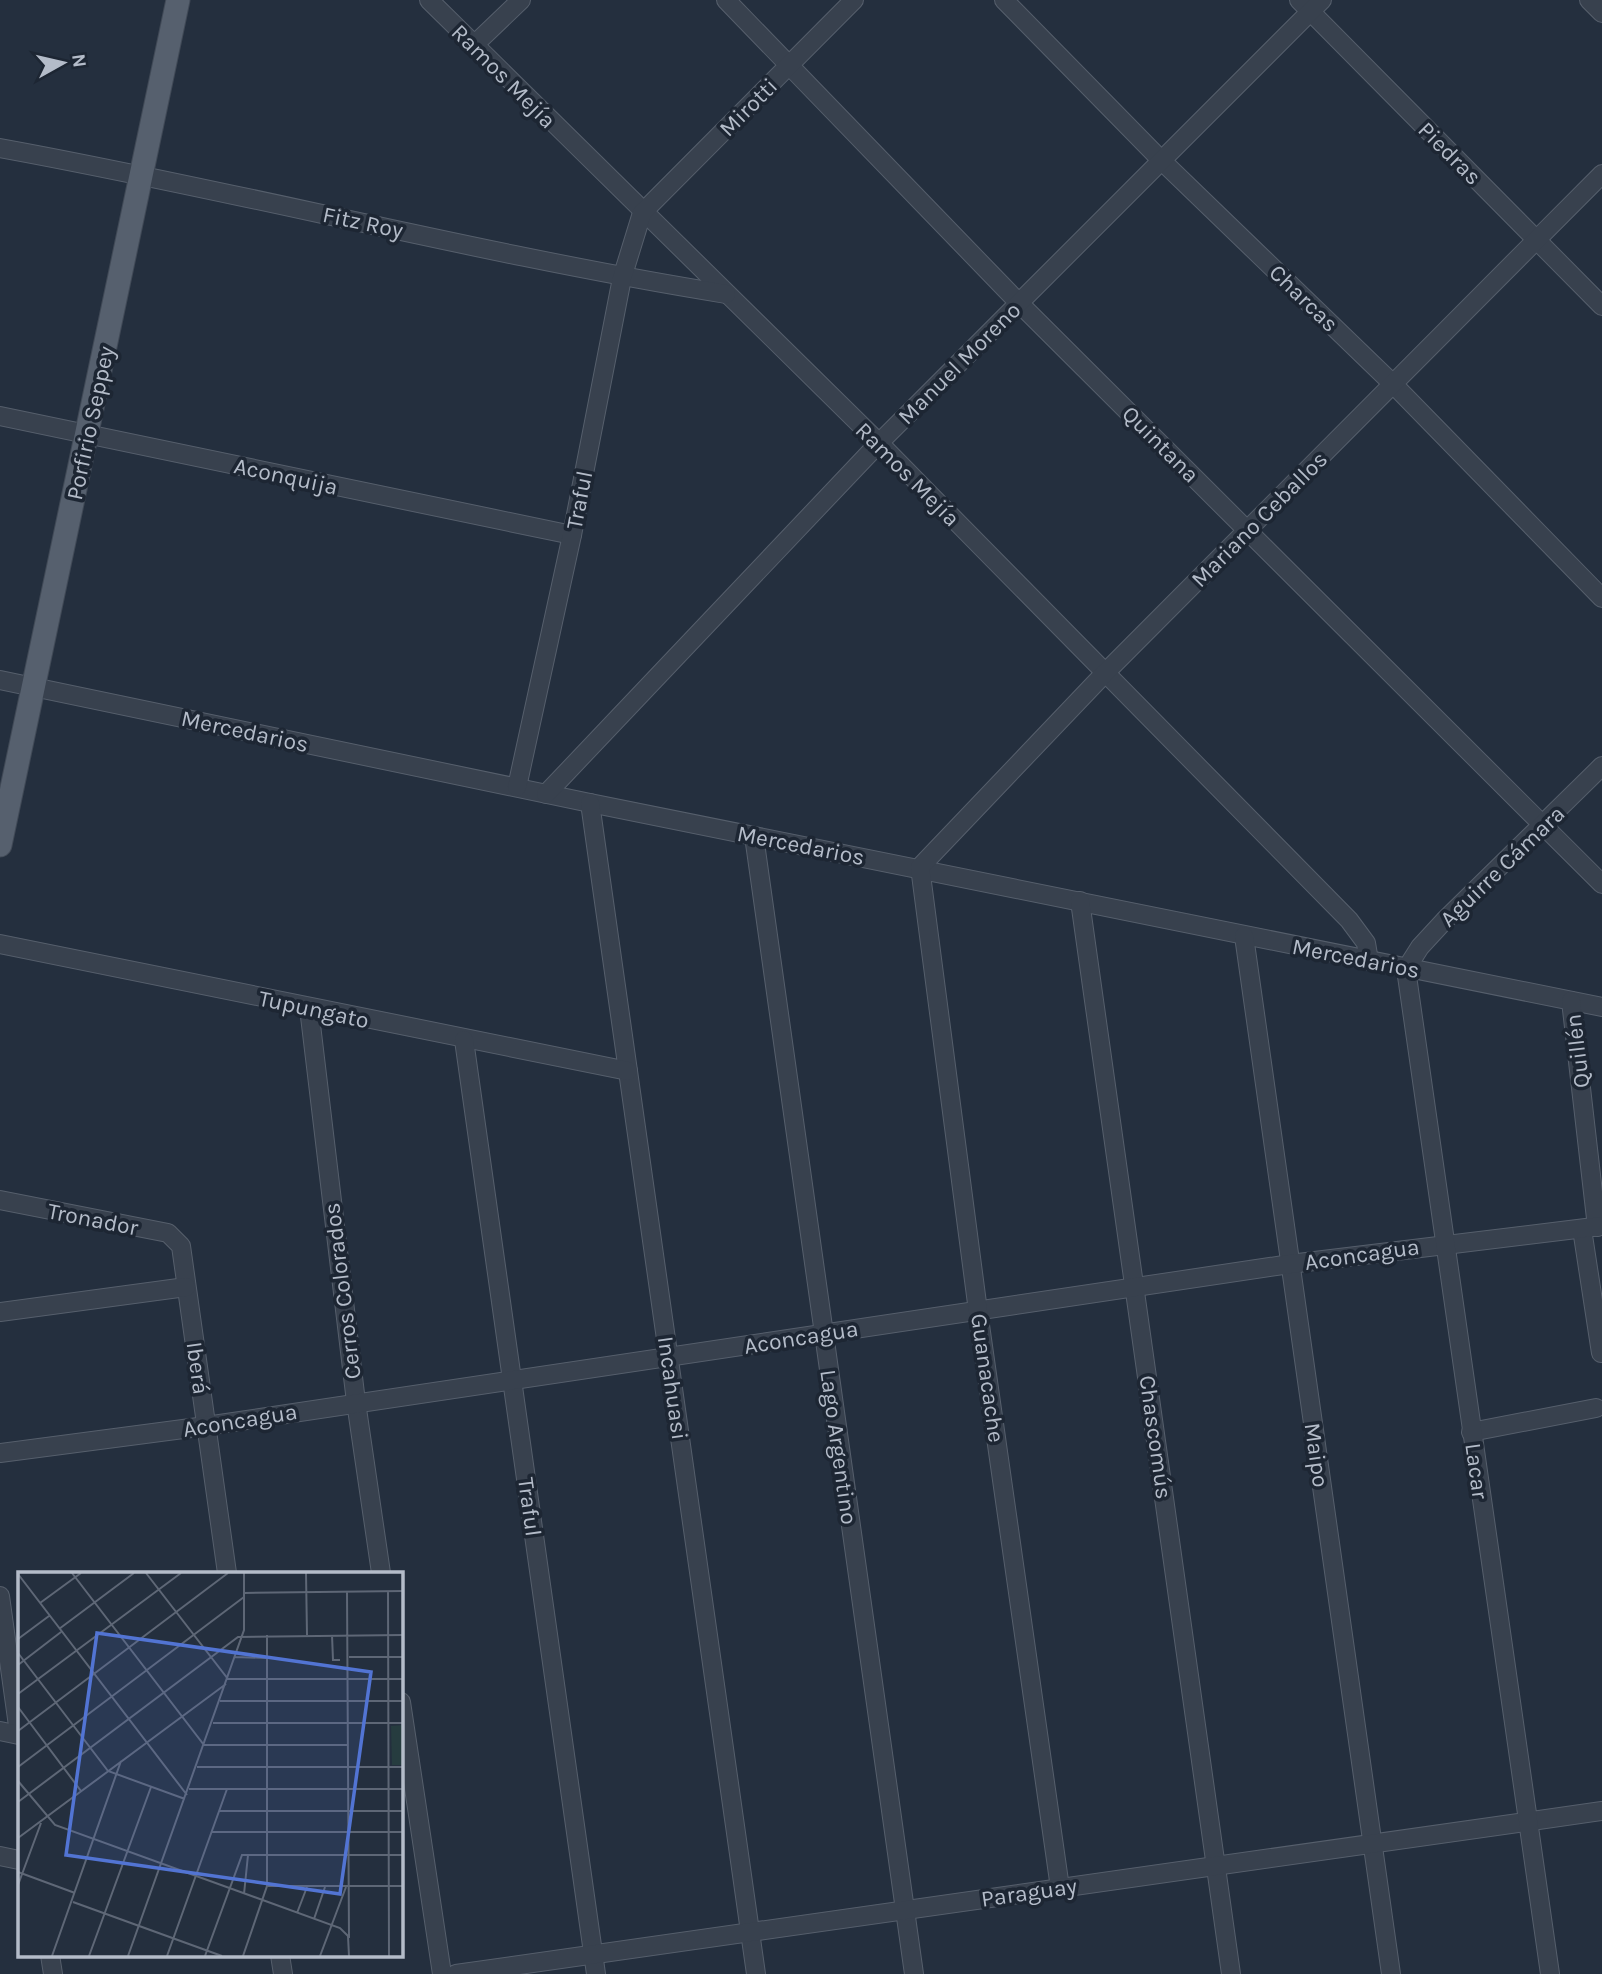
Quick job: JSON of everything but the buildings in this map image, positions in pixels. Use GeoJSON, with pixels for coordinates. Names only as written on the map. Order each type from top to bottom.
{"type":"FeatureCollection","features":[{"type":"Feature","properties":{"kind":"main road","name":"Porfirio Seppey"},"geometry":{"type":"LineString","coordinates":[[0,845],[178,0]]}},
{"type":"Feature","properties":{"kind":"street","name":"Ramos Mejía"},"geometry":{"type":"LineString","coordinates":[[429,0],[642,213],[879,443],[1349,920],[1366,943],[1369,961]]}},
{"type":"Feature","properties":{"kind":"street"},"geometry":{"type":"LineString","coordinates":[[474,45],[521,0]]}},
{"type":"Feature","properties":{"kind":"street","name":"Quintana"},"geometry":{"type":"LineString","coordinates":[[726,0],[1019,303],[1602,884]]}},
{"type":"Feature","properties":{"kind":"street","name":"Mirotti"},"geometry":{"type":"LineString","coordinates":[[642,213],[854,0]]}},
{"type":"Feature","properties":{"kind":"street","name":"Charcas"},"geometry":{"type":"LineString","coordinates":[[1004,0],[1161,160],[1394,385],[1602,598]]}},
{"type":"Feature","properties":{"kind":"street"},"geometry":{"type":"LineString","coordinates":[[1590,0],[1602,13]]}},
{"type":"Feature","properties":{"kind":"street","name":"Manuel Moreno"},"geometry":{"type":"LineString","coordinates":[[546,793],[879,443],[1161,160],[1310,4]]}},
{"type":"Feature","properties":{"kind":"street","name":"Piedras"},"geometry":{"type":"LineString","coordinates":[[1310,4],[1602,306]]}},
{"type":"Feature","properties":{"kind":"street","name":"Fitz Roy"},"geometry":{"type":"LineString","coordinates":[[0,148],[141,174],[622,278],[726,295]]}},
{"type":"Feature","properties":{"kind":"street","name":"Mariano Ceballos"},"geometry":{"type":"LineString","coordinates":[[920,867],[1104,674],[1602,174]]}},
{"type":"Feature","properties":{"kind":"street","name":"Traful"},"geometry":{"type":"LineString","coordinates":[[517,787],[572,535],[622,278],[642,213]]}},
{"type":"Feature","properties":{"kind":"street","name":"Aconquija"},"geometry":{"type":"LineString","coordinates":[[0,416],[572,535]]}},
{"type":"Feature","properties":{"kind":"street","name":"Mercedarios"},"geometry":{"type":"LineString","coordinates":[[0,680],[590,803],[920,867],[1244,936],[1602,1007]]}},
{"type":"Feature","properties":{"kind":"street","name":"Aguirre Cámara"},"geometry":{"type":"LineString","coordinates":[[1406,969],[1420,947],[1444,921],[1602,766]]}},
{"type":"Feature","properties":{"kind":"street","name":"Incahuasi"},"geometry":{"type":"LineString","coordinates":[[590,803],[756,1974]]}},
{"type":"Feature","properties":{"kind":"street","name":"Lago Argentino"},"geometry":{"type":"LineString","coordinates":[[754,836],[914,1974]]}},
{"type":"Feature","properties":{"kind":"street","name":"Guanacache"},"geometry":{"type":"LineString","coordinates":[[920,867],[978,1311],[1060,1888]]}},
{"type":"Feature","properties":{"kind":"street","name":"Chascomús"},"geometry":{"type":"LineString","coordinates":[[1080,901],[1231,1974]]}},
{"type":"Feature","properties":{"kind":"street","name":"Maipo"},"geometry":{"type":"LineString","coordinates":[[1244,936],[1391,1974]]}},
{"type":"Feature","properties":{"kind":"street","name":"Tupungato"},"geometry":{"type":"LineString","coordinates":[[0,944],[464,1040],[628,1071]]}},
{"type":"Feature","properties":{"kind":"street","name":"Lacar"},"geometry":{"type":"LineString","coordinates":[[1406,969],[1443,1243],[1550,1974]]}},
{"type":"Feature","properties":{"kind":"street","name":"Quillén"},"geometry":{"type":"LineString","coordinates":[[1571,1001],[1594,1227],[1601,1353]]}},
{"type":"Feature","properties":{"kind":"street","name":"Cerros Colorados"},"geometry":{"type":"LineString","coordinates":[[309,1008],[356,1402],[382,1572]]}},
{"type":"Feature","properties":{"kind":"street","name":"Traful"},"geometry":{"type":"LineString","coordinates":[[464,1040],[596,1974]]}},
{"type":"Feature","properties":{"kind":"street","name":"Tronador"},"geometry":{"type":"LineString","coordinates":[[0,1200],[168,1233],[181,1246]]}},
{"type":"Feature","properties":{"kind":"street","name":"Aconcagua"},"geometry":{"type":"LineString","coordinates":[[0,1453],[206,1426],[1290,1264],[1443,1243],[1594,1227]]}},
{"type":"Feature","properties":{"kind":"street","name":"Iberá"},"geometry":{"type":"LineString","coordinates":[[181,1246],[226,1572]]}},
{"type":"Feature","properties":{"kind":"street"},"geometry":{"type":"LineString","coordinates":[[0,1312],[186,1287]]}},
{"type":"Feature","properties":{"kind":"street"},"geometry":{"type":"LineString","coordinates":[[1471,1432],[1596,1408]]}},
{"type":"Feature","properties":{"kind":"street"},"geometry":{"type":"LineString","coordinates":[[0,1598],[18,1727]]}},
{"type":"Feature","properties":{"kind":"street"},"geometry":{"type":"LineString","coordinates":[[402,1709],[442,1974]]}},
{"type":"Feature","properties":{"kind":"street"},"geometry":{"type":"LineString","coordinates":[[0,1731],[18,1734]]}},
{"type":"Feature","properties":{"kind":"street","name":"Paraguay"},"geometry":{"type":"LineString","coordinates":[[456,1974],[1602,1811]]}},
{"type":"Feature","properties":{"kind":"street"},"geometry":{"type":"LineString","coordinates":[[0,1856],[18,1860]]}},
{"type":"Feature","properties":{"kind":"street"},"geometry":{"type":"LineString","coordinates":[[50,1956],[53,1974]]}},
{"type":"Feature","properties":{"kind":"street"},"geometry":{"type":"LineString","coordinates":[[280,1956],[283,1974]]}}]}
